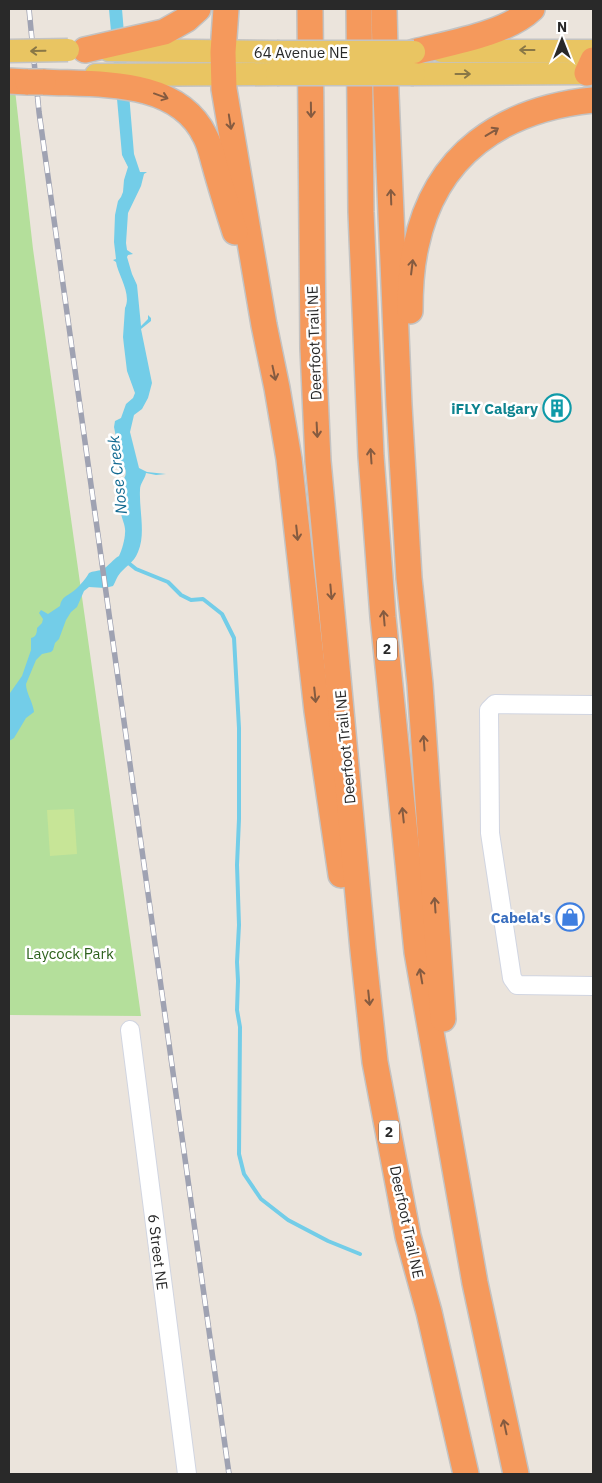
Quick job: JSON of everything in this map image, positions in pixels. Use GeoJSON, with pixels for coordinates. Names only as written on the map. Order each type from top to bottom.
{"type":"FeatureCollection","features":[{"type":"Feature","properties":{"kind":"highway"},"geometry":{"type":"LineString","coordinates":[[77,50],[164,32],[187,19],[198,9]]}},
{"type":"Feature","properties":{"kind":"highway"},"geometry":{"type":"LineString","coordinates":[[226,9],[223,63],[224,88],[264,325],[289,459],[316,711],[349,932],[363,950]]}},
{"type":"Feature","properties":{"kind":"highway","name":"Deerfoot Trail NE"},"geometry":{"type":"LineString","coordinates":[[310,9],[313,348],[318,461],[363,950],[375,1062],[408,1236],[429,1312],[466,1474]]}},
{"type":"Feature","properties":{"kind":"highway","name":"2"},"geometry":{"type":"LineString","coordinates":[[359,9],[361,212],[370,446],[383,617],[417,952],[475,1283],[516,1474]]}},
{"type":"Feature","properties":{"kind":"highway"},"geometry":{"type":"LineString","coordinates":[[384,9],[399,405],[409,578],[420,684],[446,1061],[477,1256],[475,1283]]}},
{"type":"Feature","properties":{"kind":"highway"},"geometry":{"type":"LineString","coordinates":[[414,63],[503,27],[518,20],[532,9]]}},
{"type":"Feature","properties":{"kind":"highway"},"geometry":{"type":"LineString","coordinates":[[24,78],[130,87],[164,96],[190,115],[206,138],[264,325]]}},
{"type":"Feature","properties":{"kind":"highway"},"geometry":{"type":"LineString","coordinates":[[409,578],[412,500],[409,427],[410,289],[416,246],[428,205],[446,174],[465,152],[486,135],[507,123],[533,112],[554,106],[593,100]]}},
{"type":"Feature","properties":{"kind":"highway"},"geometry":{"type":"LineString","coordinates":[[429,1312],[456,1474]]}},
{"type":"Feature","properties":{"kind":"main road","name":"64 Avenue NE"},"geometry":{"type":"LineString","coordinates":[[9,51],[77,50],[223,63],[277,74],[414,63]]}},
{"type":"Feature","properties":{"kind":"main road","name":"64 Avenue NE"},"geometry":{"type":"LineString","coordinates":[[24,78],[223,63],[277,52],[414,63],[592,64]]}},
{"type":"Feature","properties":{"kind":"street"},"geometry":{"type":"LineString","coordinates":[[593,705],[496,704],[489,710],[490,833],[512,978],[517,985],[593,986]]}},
{"type":"Feature","properties":{"kind":"street","name":"6 Street NE"},"geometry":{"type":"LineString","coordinates":[[130,1030],[187,1474]]}},
{"type":"Feature","properties":{"kind":"green space","name":"Laycock Park"},"geometry":{"type":"Polygon","coordinates":[[[9,90],[15,90],[33,249],[141,1016],[9,1015],[9,90]]]}},
{"type":"Feature","properties":{"kind":"green space"},"geometry":{"type":"Polygon","coordinates":[[[74,809],[77,854],[50,856],[47,810],[74,809]]]}},
{"type":"Feature","properties":{"kind":"water"},"geometry":{"type":"Polygon","coordinates":[[[109,9],[122,9],[134,154],[140,172],[147,172],[144,174],[141,186],[128,213],[126,243],[127,250],[133,254],[127,257],[137,285],[141,326],[148,319],[148,315],[151,318],[151,321],[141,329],[152,383],[148,398],[142,409],[134,415],[130,432],[139,468],[147,472],[166,474],[146,473],[141,485],[142,538],[134,559],[120,573],[113,586],[105,588],[89,587],[84,591],[77,607],[66,620],[53,650],[42,654],[36,660],[26,684],[34,712],[26,718],[14,738],[9,741],[10,693],[22,676],[31,650],[31,638],[35,636],[37,628],[42,623],[43,619],[39,613],[41,610],[48,614],[60,606],[64,598],[76,589],[89,573],[107,567],[119,556],[124,538],[125,528],[121,513],[120,496],[116,487],[119,479],[121,482],[124,479],[126,472],[122,463],[116,458],[118,447],[114,427],[115,421],[121,418],[126,404],[133,398],[135,393],[127,371],[123,337],[127,297],[116,262],[113,260],[116,259],[114,242],[115,215],[118,201],[123,192],[128,167],[122,155],[109,9]]]}},
{"type":"Feature","properties":{"kind":"waterway"},"geometry":{"type":"LineString","coordinates":[[126,561],[136,569],[168,582],[181,595],[191,600],[203,599],[222,614],[234,638],[239,728],[237,865],[239,925],[237,1010],[240,1027],[239,1154],[244,1174],[261,1199],[288,1220],[328,1241],[360,1254]]}},
{"type":"Feature","properties":{"kind":"railway"},"geometry":{"type":"LineString","coordinates":[[29,9],[39,112],[229,1474]]}},
{"type":"Feature","properties":{"kind":"place","name":"iFLY Calgary"},"geometry":{"type":"Point","coordinates":[557,408]}},
{"type":"Feature","properties":{"kind":"place","name":"Cabela's"},"geometry":{"type":"Point","coordinates":[570,917]}},
{"type":"Feature","properties":{"kind":"water label","name":"Nose Creek"},"geometry":{"type":"Point","coordinates":[117,475]}}]}
